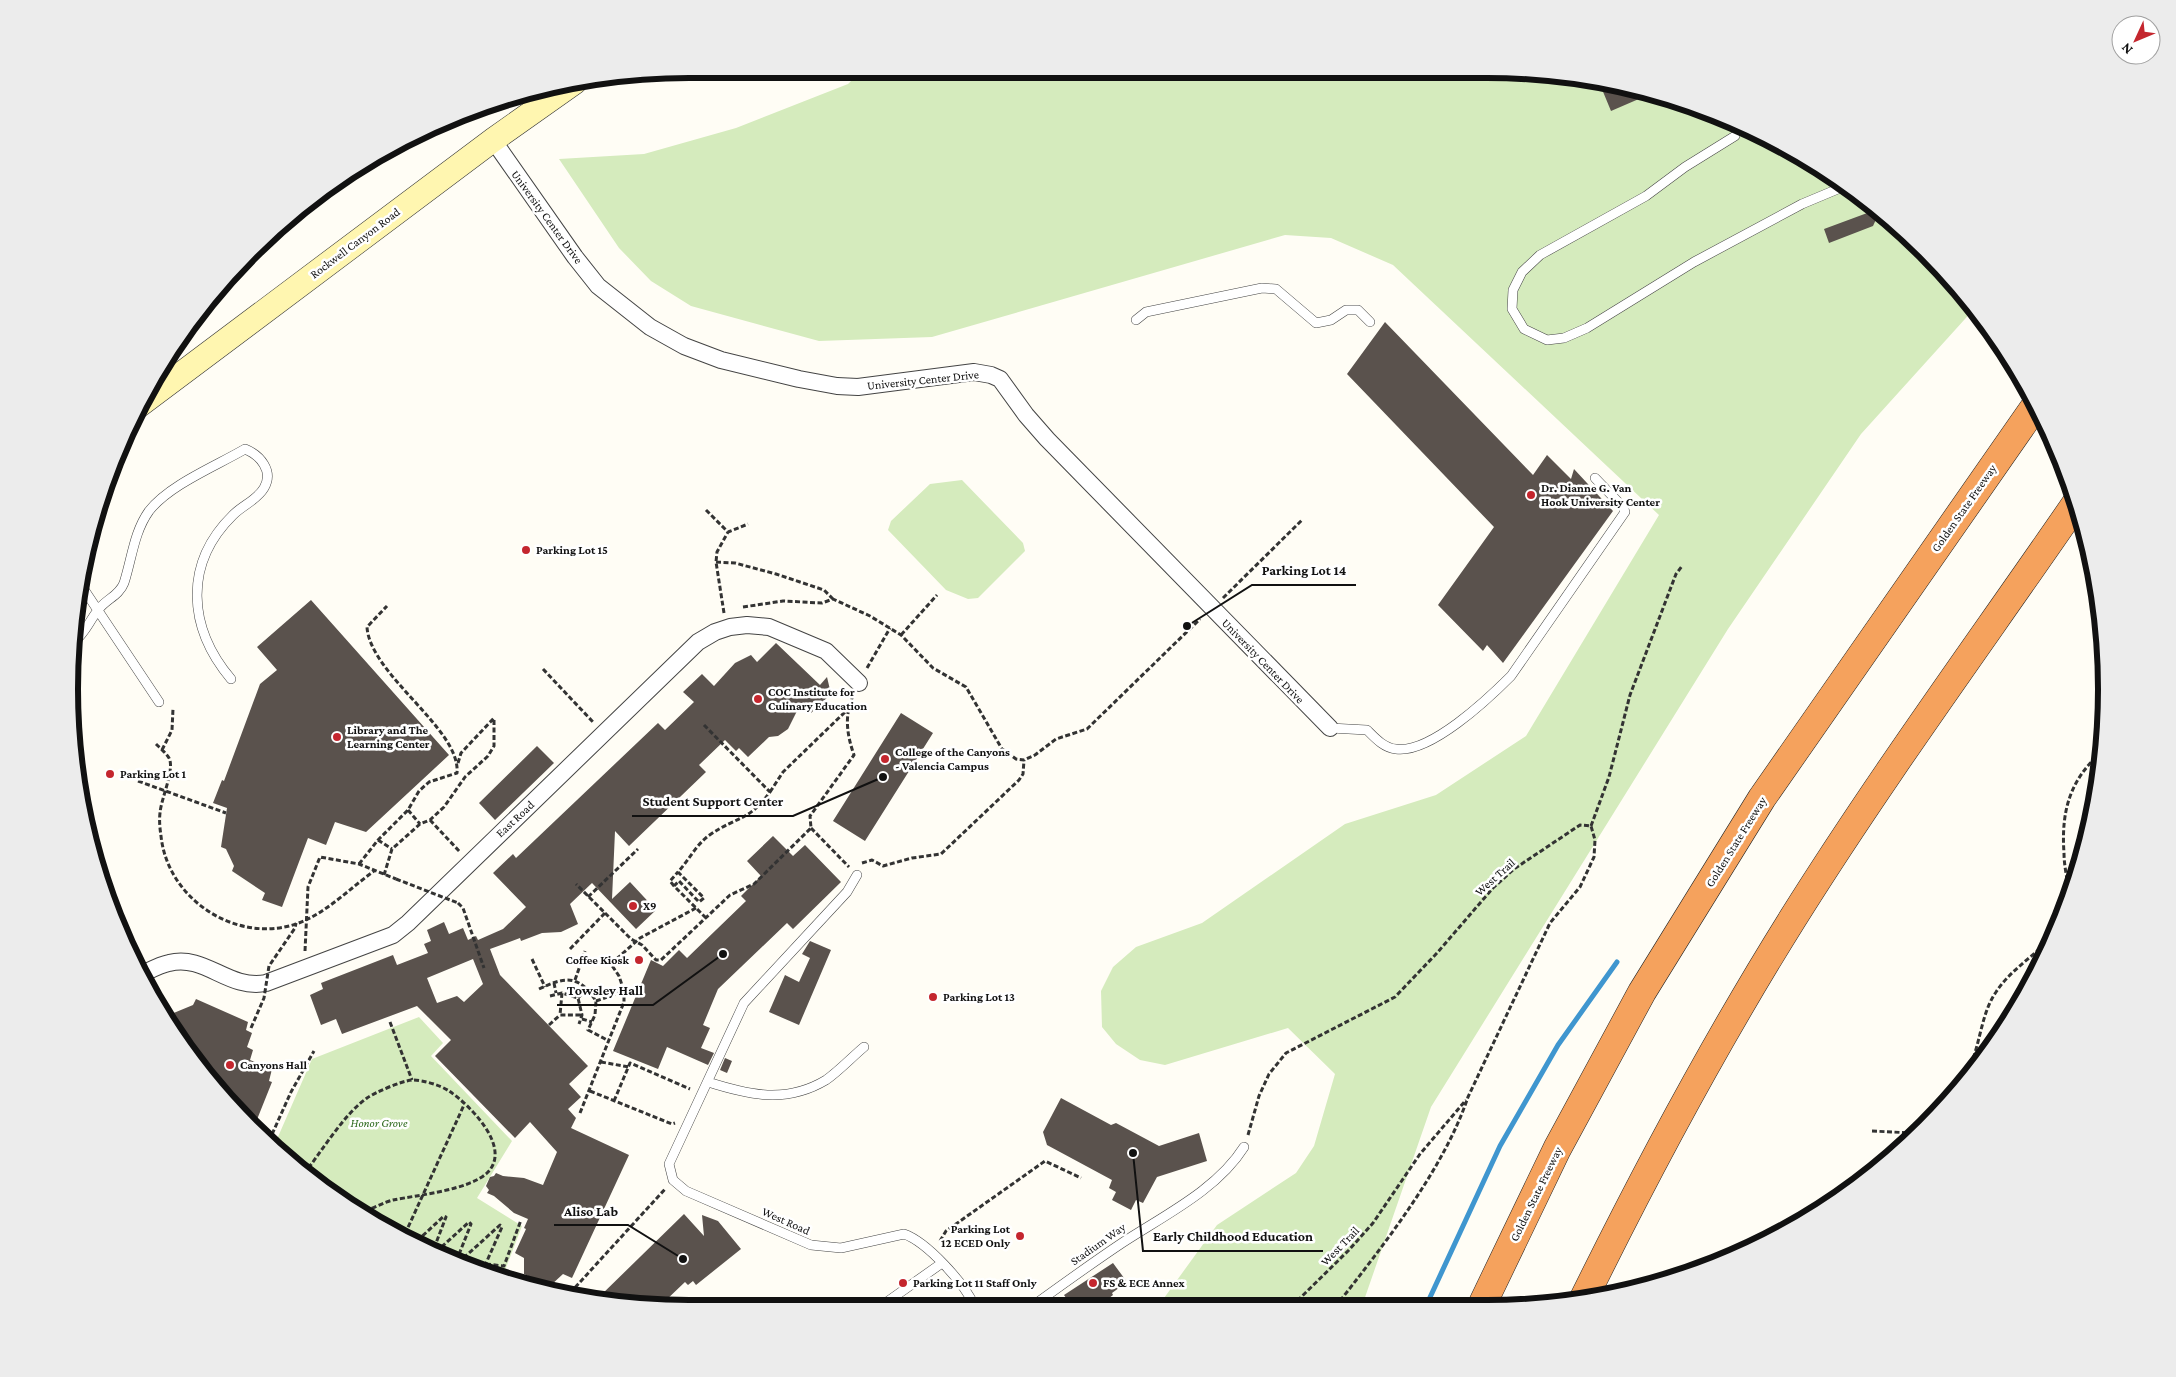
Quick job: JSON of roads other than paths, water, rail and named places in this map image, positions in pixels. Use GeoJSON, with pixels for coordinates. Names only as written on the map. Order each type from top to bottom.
{"type":"FeatureCollection","features":[{"type":"Feature","properties":{"kind":"highway","name":"Golden State Freeway"},"geometry":{"type":"LineString","coordinates":[[1484,1300],[1557,1150],[1648,983],[1762,798],[2032,411]]}},
{"type":"Feature","properties":{"kind":"highway"},"geometry":{"type":"LineString","coordinates":[[1588,1291],[1669,1129],[1716,1045],[1794,917],[1904,752],[2072,510]]}},
{"type":"Feature","properties":{"kind":"street","name":"Rockwell Canyon Road"},"geometry":{"type":"LineString","coordinates":[[153,395],[493,140],[563,90]]}},
{"type":"Feature","properties":{"kind":"street","name":"University Center Drive"},"geometry":{"type":"LineString","coordinates":[[493,140],[575,257],[598,286],[650,327],[684,346],[737,364],[798,379],[837,386],[858,387],[974,372],[991,375],[1000,379],[1026,415],[1047,439],[1330,728]]}},
{"type":"Feature","properties":{"kind":"street","name":"East Road"},"geometry":{"type":"LineString","coordinates":[[148,972],[170,963],[186,962],[202,965],[240,984],[254,985],[266,983],[393,935],[408,923],[698,642],[727,621],[769,628],[826,650],[860,683]]}},
{"type":"Feature","properties":{"kind":"lane"},"geometry":{"type":"LineString","coordinates":[[1735,136],[1685,167],[1646,196],[1540,255],[1522,272],[1513,290],[1512,309],[1524,329],[1547,340],[1564,338],[1586,328],[1694,262],[1802,204],[1839,189]]}},
{"type":"Feature","properties":{"kind":"lane"},"geometry":{"type":"LineString","coordinates":[[1136,320],[1146,312],[1262,288],[1276,289],[1316,323],[1331,320],[1346,310],[1358,310],[1370,322]]}},
{"type":"Feature","properties":{"kind":"lane"},"geometry":{"type":"LineString","coordinates":[[80,637],[86,632],[99,609],[118,593],[123,584],[138,529],[150,510],[166,494],[245,449],[256,453],[263,461],[267,474],[266,486],[260,494],[233,515],[216,536],[200,566],[196,598],[202,633],[218,664],[231,679]]}},
{"type":"Feature","properties":{"kind":"lane"},"geometry":{"type":"LineString","coordinates":[[1330,728],[1367,730],[1380,742],[1394,749],[1406,749],[1436,737],[1460,722],[1492,694],[1511,676],[1625,512],[1623,507],[1595,478]]}},
{"type":"Feature","properties":{"kind":"lane"},"geometry":{"type":"LineString","coordinates":[[86,591],[160,702]]}},
{"type":"Feature","properties":{"kind":"lane"},"geometry":{"type":"LineString","coordinates":[[857,875],[847,892],[744,1003],[708,1082],[743,1093],[771,1097],[803,1090],[826,1079],[864,1047]]}},
{"type":"Feature","properties":{"kind":"lane","name":"West Road"},"geometry":{"type":"LineString","coordinates":[[708,1082],[669,1164],[673,1180],[686,1191],[811,1246],[841,1248],[904,1234],[914,1238],[942,1264],[971,1300]]}},
{"type":"Feature","properties":{"kind":"lane","name":"Stadium Way"},"geometry":{"type":"LineString","coordinates":[[1041,1300],[1109,1251],[1202,1190],[1234,1163],[1244,1147]]}},
{"type":"Feature","properties":{"kind":"lane"},"geometry":{"type":"LineString","coordinates":[[890,1300],[942,1264]]}},
{"type":"Feature","properties":{"kind":"waterway"},"geometry":{"type":"LineString","coordinates":[[1429,1300],[1500,1146],[1558,1045],[1617,962]]}},
{"type":"Feature","properties":{"kind":"place","name":"Dr. Dianne G. Van Hook University Center"},"geometry":{"type":"Point","coordinates":[1531,495]}},
{"type":"Feature","properties":{"kind":"place","name":"Parking Lot 15"},"geometry":{"type":"Point","coordinates":[526,550]}},
{"type":"Feature","properties":{"kind":"place","name":"Parking Lot 14"},"geometry":{"type":"Point","coordinates":[1187,626]}},
{"type":"Feature","properties":{"kind":"place","name":"COC Institute for Culinary Education"},"geometry":{"type":"Point","coordinates":[758,699]}},
{"type":"Feature","properties":{"kind":"place","name":"Library and The Learning Center"},"geometry":{"type":"Point","coordinates":[337,737]}},
{"type":"Feature","properties":{"kind":"place","name":"College of the Canyons - Valencia Campus"},"geometry":{"type":"Point","coordinates":[885,759]}},
{"type":"Feature","properties":{"kind":"place","name":"Parking Lot 1"},"geometry":{"type":"Point","coordinates":[110,774]}},
{"type":"Feature","properties":{"kind":"place","name":"Student Support Center"},"geometry":{"type":"Point","coordinates":[883,777]}},
{"type":"Feature","properties":{"kind":"place","name":"X9"},"geometry":{"type":"Point","coordinates":[633,906]}},
{"type":"Feature","properties":{"kind":"place","name":"Towsley Hall"},"geometry":{"type":"Point","coordinates":[723,954]}},
{"type":"Feature","properties":{"kind":"place","name":"Coffee Kiosk"},"geometry":{"type":"Point","coordinates":[639,960]}},
{"type":"Feature","properties":{"kind":"place","name":"Parking Lot 13"},"geometry":{"type":"Point","coordinates":[933,997]}},
{"type":"Feature","properties":{"kind":"place","name":"Canyons Hall"},"geometry":{"type":"Point","coordinates":[230,1065]}},
{"type":"Feature","properties":{"kind":"place","name":"Early Childhood Education"},"geometry":{"type":"Point","coordinates":[1133,1153]}},
{"type":"Feature","properties":{"kind":"place","name":"Parking Lot 12 ECED Only"},"geometry":{"type":"Point","coordinates":[1020,1236]}},
{"type":"Feature","properties":{"kind":"place","name":"Aliso Lab"},"geometry":{"type":"Point","coordinates":[683,1259]}},
{"type":"Feature","properties":{"kind":"place","name":"Parking Lot 11 Staff Only"},"geometry":{"type":"Point","coordinates":[903,1283]}},
{"type":"Feature","properties":{"kind":"place","name":"FS & ECE Annex"},"geometry":{"type":"Point","coordinates":[1093,1283]}},
{"type":"Feature","properties":{"kind":"park label","name":"Honor Grove"},"geometry":{"type":"Point","coordinates":[379,1123]}}]}
